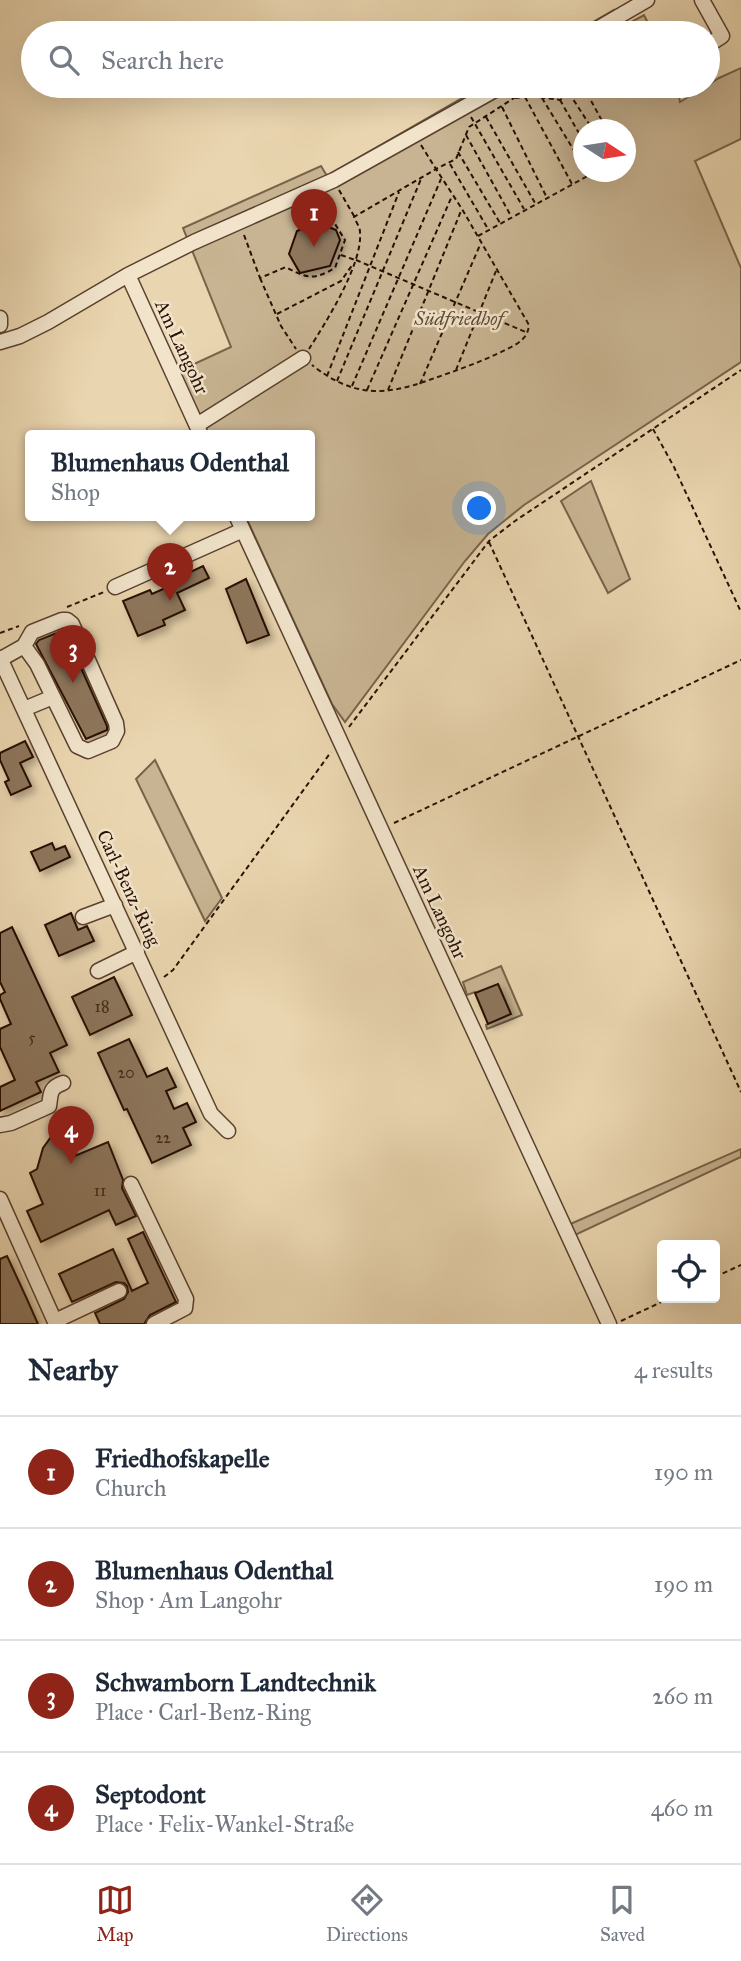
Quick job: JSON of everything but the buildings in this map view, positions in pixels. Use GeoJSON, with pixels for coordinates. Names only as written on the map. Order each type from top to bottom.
{"type":"FeatureCollection","features":[{"type":"Feature","properties":{"kind":"street"},"geometry":{"type":"LineString","coordinates":[[611,21],[647,0]]}},
{"type":"Feature","properties":{"kind":"street"},"geometry":{"type":"LineString","coordinates":[[702,0],[714,21]]}},
{"type":"Feature","properties":{"kind":"street"},"geometry":{"type":"LineString","coordinates":[[0,342],[20,336],[48,322],[128,275],[238,221],[288,202],[334,180],[488,98]]}},
{"type":"Feature","properties":{"kind":"street","name":"Am Langohr"},"geometry":{"type":"LineString","coordinates":[[128,275],[199,430]]}},
{"type":"Feature","properties":{"kind":"street"},"geometry":{"type":"LineString","coordinates":[[0,318],[0,325]]}},
{"type":"Feature","properties":{"kind":"street"},"geometry":{"type":"LineString","coordinates":[[199,430],[303,358]]}},
{"type":"Feature","properties":{"kind":"street","name":"Am Langohr"},"geometry":{"type":"LineString","coordinates":[[239,521],[611,1324]]}},
{"type":"Feature","properties":{"kind":"street"},"geometry":{"type":"LineString","coordinates":[[115,587],[243,530]]}},
{"type":"Feature","properties":{"kind":"street"},"geometry":{"type":"LineString","coordinates":[[0,658],[24,646],[32,632],[67,620],[72,624],[116,723],[112,741],[88,751],[77,746],[37,664],[24,646]]}},
{"type":"Feature","properties":{"kind":"street","name":"Carl-Benz-Ring"},"geometry":{"type":"LineString","coordinates":[[0,658],[211,1114],[228,1131]]}},
{"type":"Feature","properties":{"kind":"street"},"geometry":{"type":"LineString","coordinates":[[24,709],[53,698]]}},
{"type":"Feature","properties":{"kind":"street"},"geometry":{"type":"LineString","coordinates":[[83,917],[115,905]]}},
{"type":"Feature","properties":{"kind":"street"},"geometry":{"type":"LineString","coordinates":[[98,971],[137,952]]}},
{"type":"Feature","properties":{"kind":"street"},"geometry":{"type":"LineString","coordinates":[[0,1125],[11,1123],[49,1106],[50,1093],[54,1086],[63,1083]]}},
{"type":"Feature","properties":{"kind":"street"},"geometry":{"type":"LineString","coordinates":[[131,1184],[186,1299],[185,1308],[154,1324]]}},
{"type":"Feature","properties":{"kind":"street"},"geometry":{"type":"LineString","coordinates":[[0,1199],[55,1323],[118,1291]]}},
{"type":"Feature","properties":{"kind":"path"},"geometry":{"type":"LineString","coordinates":[[354,217],[456,159],[473,124],[514,98]]}},
{"type":"Feature","properties":{"kind":"path"},"geometry":{"type":"LineString","coordinates":[[526,98],[572,184]]}},
{"type":"Feature","properties":{"kind":"path"},"geometry":{"type":"LineString","coordinates":[[542,98],[560,100],[573,124]]}},
{"type":"Feature","properties":{"kind":"path"},"geometry":{"type":"LineString","coordinates":[[542,98],[573,150]]}},
{"type":"Feature","properties":{"kind":"path"},"geometry":{"type":"LineString","coordinates":[[572,98],[586,119]]}},
{"type":"Feature","properties":{"kind":"path"},"geometry":{"type":"LineString","coordinates":[[590,98],[601,119]]}},
{"type":"Feature","properties":{"kind":"path"},"geometry":{"type":"LineString","coordinates":[[502,107],[547,198]]}},
{"type":"Feature","properties":{"kind":"path"},"geometry":{"type":"LineString","coordinates":[[486,116],[536,204]]}},
{"type":"Feature","properties":{"kind":"path"},"geometry":{"type":"LineString","coordinates":[[473,124],[525,210]]}},
{"type":"Feature","properties":{"kind":"path"},"geometry":{"type":"LineString","coordinates":[[466,134],[512,217]]}},
{"type":"Feature","properties":{"kind":"path"},"geometry":{"type":"LineString","coordinates":[[238,221],[276,315],[303,358],[326,377],[337,382],[367,391],[387,391],[419,385],[456,372],[515,345],[528,333],[526,319],[415,135]]}},
{"type":"Feature","properties":{"kind":"path"},"geometry":{"type":"LineString","coordinates":[[458,152],[500,223]]}},
{"type":"Feature","properties":{"kind":"path"},"geometry":{"type":"LineString","coordinates":[[450,163],[489,230]]}},
{"type":"Feature","properties":{"kind":"path"},"geometry":{"type":"LineString","coordinates":[[337,382],[422,178]]}},
{"type":"Feature","properties":{"kind":"path"},"geometry":{"type":"LineString","coordinates":[[352,387],[442,179]]}},
{"type":"Feature","properties":{"kind":"path"},"geometry":{"type":"LineString","coordinates":[[303,358],[331,314],[355,260],[360,230],[334,180]]}},
{"type":"Feature","properties":{"kind":"path"},"geometry":{"type":"LineString","coordinates":[[478,236],[576,182]]}},
{"type":"Feature","properties":{"kind":"path"},"geometry":{"type":"LineString","coordinates":[[326,377],[400,191]]}},
{"type":"Feature","properties":{"kind":"path"},"geometry":{"type":"LineString","coordinates":[[367,391],[452,195]]}},
{"type":"Feature","properties":{"kind":"path"},"geometry":{"type":"LineString","coordinates":[[260,278],[286,267],[303,277],[320,276],[335,268],[345,240],[335,224],[300,214],[288,202]]}},
{"type":"Feature","properties":{"kind":"path"},"geometry":{"type":"LineString","coordinates":[[387,391],[462,209]]}},
{"type":"Feature","properties":{"kind":"path"},"geometry":{"type":"LineString","coordinates":[[419,385],[480,244]]}},
{"type":"Feature","properties":{"kind":"path"},"geometry":{"type":"LineString","coordinates":[[340,254],[528,333]]}},
{"type":"Feature","properties":{"kind":"path"},"geometry":{"type":"LineString","coordinates":[[276,315],[341,281],[355,260]]}},
{"type":"Feature","properties":{"kind":"path"},"geometry":{"type":"LineString","coordinates":[[456,372],[496,270]]}},
{"type":"Feature","properties":{"kind":"path"},"geometry":{"type":"LineString","coordinates":[[152,983],[173,970],[340,739],[489,541],[741,370]]}},
{"type":"Feature","properties":{"kind":"path"},"geometry":{"type":"LineString","coordinates":[[653,428],[674,467],[741,612]]}},
{"type":"Feature","properties":{"kind":"path"},"geometry":{"type":"LineString","coordinates":[[489,541],[741,1092]]}},
{"type":"Feature","properties":{"kind":"path"},"geometry":{"type":"LineString","coordinates":[[380,829],[741,660]]}},
{"type":"Feature","properties":{"kind":"path"},"geometry":{"type":"LineString","coordinates":[[720,1275],[741,1265]]}},
{"type":"Feature","properties":{"kind":"path"},"geometry":{"type":"LineString","coordinates":[[611,1324],[659,1303]]}},
{"type":"Feature","properties":{"kind":"green space"},"geometry":{"type":"Polygon","coordinates":[[[614,10],[619,21],[595,21],[614,10]]]}},
{"type":"Feature","properties":{"kind":"green space"},"geometry":{"type":"Polygon","coordinates":[[[644,15],[647,21],[633,21],[644,15]]]}},
{"type":"Feature","properties":{"kind":"green space","name":"Südfriedhof"},"geometry":{"type":"Polygon","coordinates":[[[741,68],[741,139],[695,161],[741,268],[741,362],[524,505],[488,534],[345,722],[332,704],[248,521],[315,521],[315,430],[207,430],[179,371],[231,347],[183,228],[321,166],[327,176],[462,98],[679,98],[680,102],[686,98],[720,98],[720,78],[741,68]]]}},
{"type":"Feature","properties":{"kind":"green space"},"geometry":{"type":"Polygon","coordinates":[[[591,481],[630,579],[608,593],[561,501],[591,481]]]}},
{"type":"Feature","properties":{"kind":"green space"},"geometry":{"type":"Polygon","coordinates":[[[155,760],[222,898],[205,921],[136,779],[155,760]]]}},
{"type":"Feature","properties":{"kind":"green space"},"geometry":{"type":"Polygon","coordinates":[[[501,966],[522,1015],[487,1029],[486,1025],[489,1023],[475,992],[467,995],[463,982],[501,966]]]}},
{"type":"Feature","properties":{"kind":"green space"},"geometry":{"type":"Polygon","coordinates":[[[741,1149],[741,1157],[573,1236],[568,1225],[741,1149]]]}},
{"type":"Feature","properties":{"kind":"place","name":"Friedhofskapelle"},"geometry":{"type":"Point","coordinates":[314,247]}},
{"type":"Feature","properties":{"kind":"place","name":"Blumenhaus Odenthal"},"geometry":{"type":"Point","coordinates":[170,601]}},
{"type":"Feature","properties":{"kind":"place","name":"Schwamborn Landtechnik"},"geometry":{"type":"Point","coordinates":[73,683]}},
{"type":"Feature","properties":{"kind":"place","name":"Septodont"},"geometry":{"type":"Point","coordinates":[71,1164]}}]}
